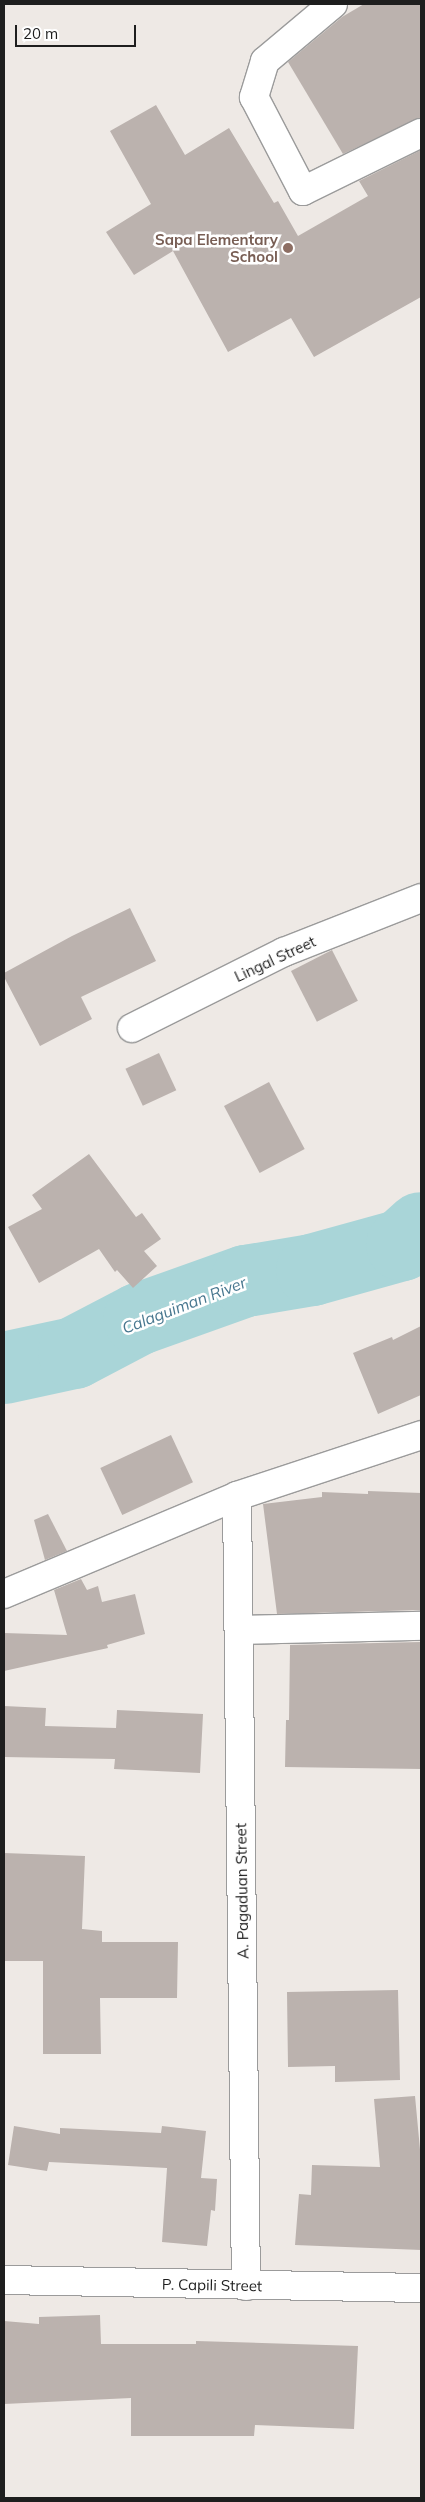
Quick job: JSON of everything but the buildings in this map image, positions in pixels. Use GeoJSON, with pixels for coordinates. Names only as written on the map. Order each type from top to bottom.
{"type":"FeatureCollection","features":[{"type":"Feature","properties":{"kind":"street"},"geometry":{"type":"LineString","coordinates":[[333,4],[265,60],[254,97],[303,191],[421,133]]}},
{"type":"Feature","properties":{"kind":"street","name":"Lingal Street"},"geometry":{"type":"LineString","coordinates":[[132,1028],[284,952],[421,898]]}},
{"type":"Feature","properties":{"kind":"street"},"geometry":{"type":"LineString","coordinates":[[4,1594],[237,1496],[421,1435]]}},
{"type":"Feature","properties":{"kind":"street","name":"A. Pagaduan Street"},"geometry":{"type":"LineString","coordinates":[[237,1496],[246,2286]]}},
{"type":"Feature","properties":{"kind":"street"},"geometry":{"type":"LineString","coordinates":[[240,1630],[421,1626]]}},
{"type":"Feature","properties":{"kind":"street","name":"P. Capili Street"},"geometry":{"type":"LineString","coordinates":[[4,2280],[421,2288]]}},
{"type":"Feature","properties":{"kind":"waterway","name":"Calaguiman River"},"geometry":{"type":"LineString","coordinates":[[4,1368],[74,1353],[139,1319],[246,1281],[312,1270],[402,1245],[421,1228]]}},
{"type":"Feature","properties":{"kind":"place","name":"Sapa Elementary School"},"geometry":{"type":"Point","coordinates":[288,248]}}]}
